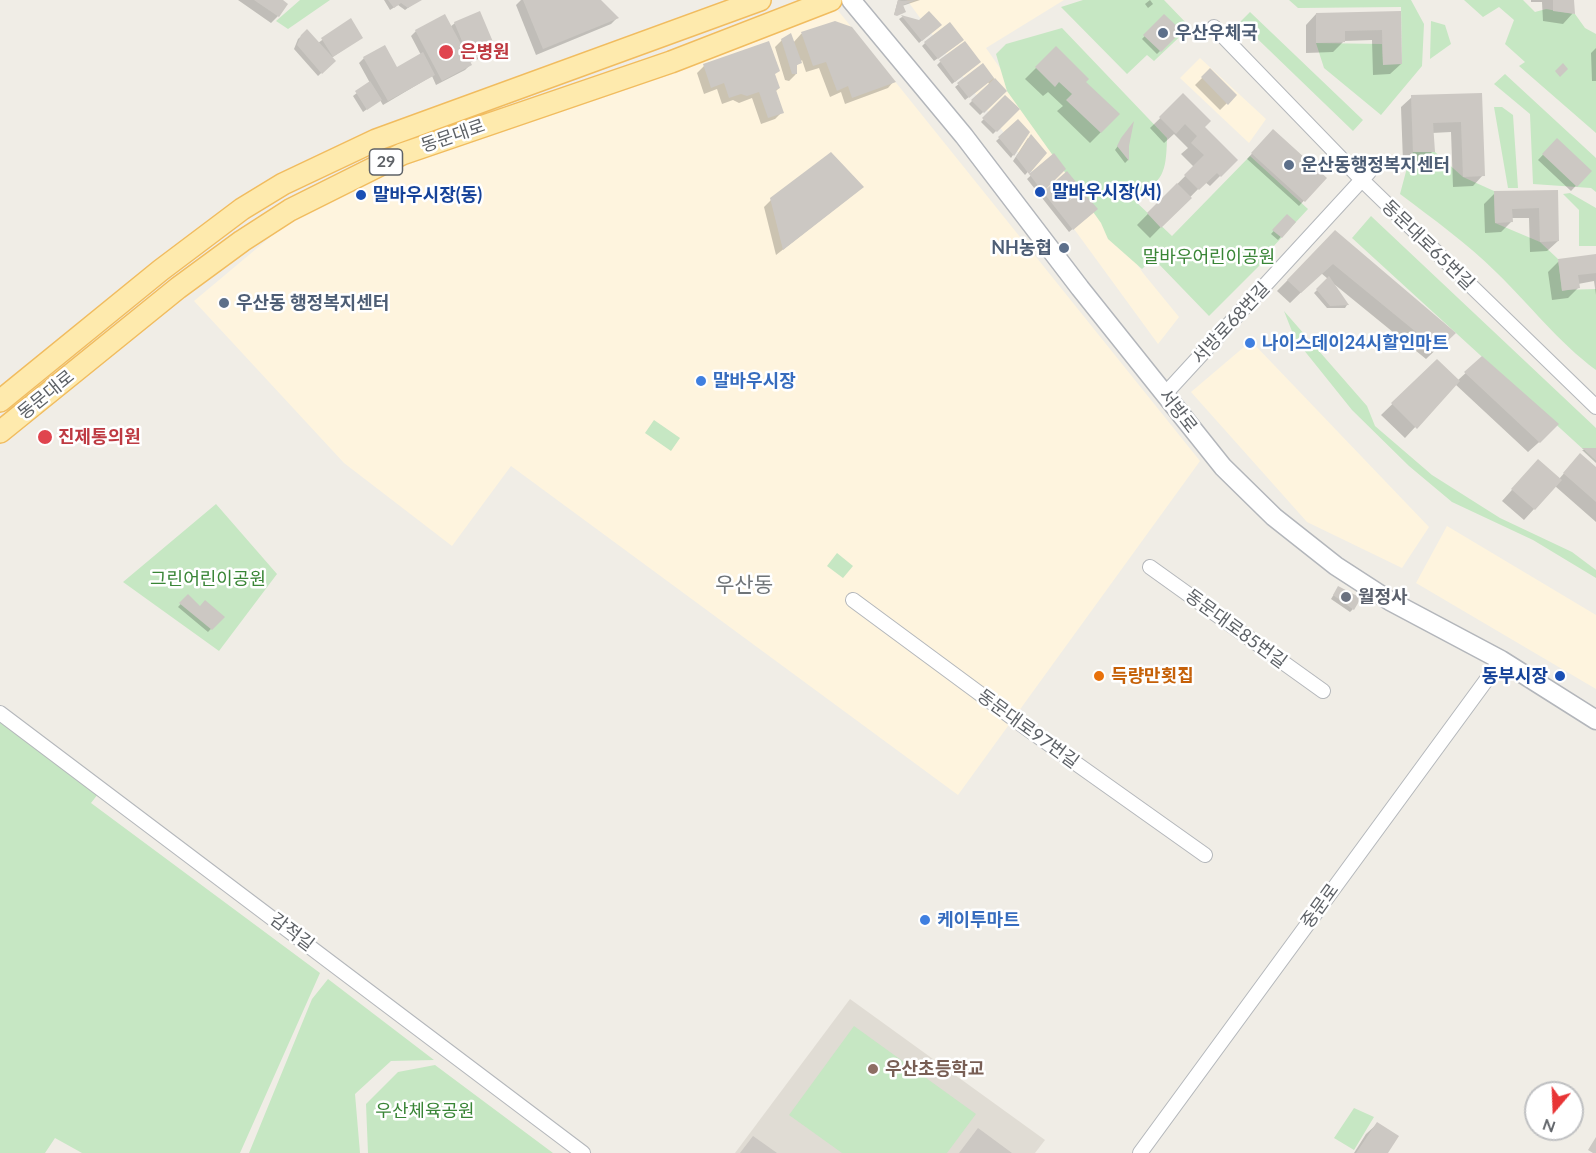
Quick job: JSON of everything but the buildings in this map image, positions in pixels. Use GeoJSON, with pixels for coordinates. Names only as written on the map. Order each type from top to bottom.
{"type":"FeatureCollection","features":[{"type":"Feature","properties":{"kind":"main road","name":"동문대로"},"geometry":{"type":"LineString","coordinates":[[0,432],[178,288],[242,241],[290,210],[402,154],[671,63],[831,0]]}},
{"type":"Feature","properties":{"kind":"main road","name":"서방로"},"geometry":{"type":"LineString","coordinates":[[851,0],[964,136],[1080,288],[1223,467],[1274,517],[1307,544],[1390,601],[1501,660],[1596,720]]}},
{"type":"Feature","properties":{"kind":"main road","name":"동문대로"},"geometry":{"type":"LineString","coordinates":[[0,401],[242,208],[283,184],[376,140],[753,2]]}},
{"type":"Feature","properties":{"kind":"street","name":"동문대로65번길"},"geometry":{"type":"LineString","coordinates":[[1214,27],[1365,176],[1453,270],[1596,407]]}},
{"type":"Feature","properties":{"kind":"street","name":"서방로68번길"},"geometry":{"type":"LineString","coordinates":[[1165,394],[1365,176]]}},
{"type":"Feature","properties":{"kind":"street","name":"동문대로85번길"},"geometry":{"type":"LineString","coordinates":[[1150,567],[1323,691]]}},
{"type":"Feature","properties":{"kind":"street","name":"동문대로97번길"},"geometry":{"type":"LineString","coordinates":[[853,600],[1029,730],[1205,855]]}},
{"type":"Feature","properties":{"kind":"street","name":"중문로"},"geometry":{"type":"LineString","coordinates":[[1140,1153],[1501,660]]}},
{"type":"Feature","properties":{"kind":"street","name":"감적길"},"geometry":{"type":"LineString","coordinates":[[0,713],[583,1153]]}},
{"type":"Feature","properties":{"kind":"shaded area"},"geometry":{"type":"Polygon","coordinates":[[[907,0],[1064,0],[986,48],[1143,273],[1179,317],[1158,344],[907,0]]]}},
{"type":"Feature","properties":{"kind":"shaded area","name":"말바우시장"},"geometry":{"type":"Polygon","coordinates":[[[836,8],[1200,461],[958,795],[511,466],[452,546],[344,463],[194,301],[287,223],[386,173],[438,151],[836,8]]]}},
{"type":"Feature","properties":{"kind":"shaded area"},"geometry":{"type":"Polygon","coordinates":[[[1200,58],[1266,119],[1249,143],[1180,78],[1200,58]]]}},
{"type":"Feature","properties":{"kind":"shaded area"},"geometry":{"type":"Polygon","coordinates":[[[1251,341],[1429,527],[1402,568],[1307,522],[1191,392],[1251,341]]]}},
{"type":"Feature","properties":{"kind":"shaded area"},"geometry":{"type":"Polygon","coordinates":[[[1447,526],[1596,615],[1596,689],[1416,583],[1447,526]]]}},
{"type":"Feature","properties":{"kind":"shaded area","name":"우산초등학교"},"geometry":{"type":"Polygon","coordinates":[[[850,999],[1045,1140],[1035,1153],[735,1153],[850,999]]]}},
{"type":"Feature","properties":{"kind":"green space"},"geometry":{"type":"Polygon","coordinates":[[[300,0],[330,0],[288,29],[276,21],[300,0]]]}},
{"type":"Feature","properties":{"kind":"green space"},"geometry":{"type":"Polygon","coordinates":[[[1083,0],[1164,0],[1190,27],[1154,61],[1147,55],[1127,74],[1061,7],[1083,0]]]}},
{"type":"Feature","properties":{"kind":"green space"},"geometry":{"type":"Polygon","coordinates":[[[1289,0],[1411,0],[1424,24],[1422,66],[1381,115],[1324,68],[1316,43],[1382,44],[1383,64],[1402,64],[1401,7],[1298,8],[1289,0]]]}},
{"type":"Feature","properties":{"kind":"green space"},"geometry":{"type":"Polygon","coordinates":[[[1464,0],[1523,0],[1535,12],[1546,9],[1575,14],[1585,28],[1596,34],[1596,133],[1519,66],[1525,62],[1505,44],[1514,20],[1499,7],[1483,17],[1464,0]]]}},
{"type":"Feature","properties":{"kind":"green space"},"geometry":{"type":"Polygon","coordinates":[[[1250,12],[1363,120],[1353,131],[1240,22],[1250,12]]]}},
{"type":"Feature","properties":{"kind":"green space"},"geometry":{"type":"Polygon","coordinates":[[[1431,21],[1445,25],[1451,44],[1430,59],[1431,21]]]}},
{"type":"Feature","properties":{"kind":"green space","name":"말바우어린이공원"},"geometry":{"type":"Polygon","coordinates":[[[1062,28],[1167,138],[1166,160],[1161,175],[1151,187],[1133,199],[1172,236],[1250,156],[1308,209],[1271,249],[1273,252],[1209,316],[1153,258],[1142,269],[1108,239],[1101,223],[1007,91],[996,54],[1006,44],[1062,28]]]}},
{"type":"Feature","properties":{"kind":"green space"},"geometry":{"type":"Polygon","coordinates":[[[1505,74],[1596,158],[1596,192],[1591,188],[1533,184],[1530,114],[1494,84],[1505,74]]]}},
{"type":"Feature","properties":{"kind":"green space"},"geometry":{"type":"Polygon","coordinates":[[[1494,107],[1502,107],[1513,115],[1518,188],[1508,188],[1494,107]]]}},
{"type":"Feature","properties":{"kind":"green space"},"geometry":{"type":"Polygon","coordinates":[[[1413,152],[1435,152],[1463,177],[1494,191],[1495,223],[1540,242],[1558,259],[1562,290],[1596,289],[1596,370],[1557,335],[1486,262],[1400,194],[1413,152]]]}},
{"type":"Feature","properties":{"kind":"green space"},"geometry":{"type":"Polygon","coordinates":[[[1570,193],[1596,208],[1596,246],[1579,246],[1579,210],[1563,194],[1570,193]]]}},
{"type":"Feature","properties":{"kind":"green space"},"geometry":{"type":"Polygon","coordinates":[[[1371,216],[1596,428],[1596,461],[1352,238],[1371,216]]]}},
{"type":"Feature","properties":{"kind":"green space"},"geometry":{"type":"Polygon","coordinates":[[[1284,311],[1367,406],[1375,426],[1432,475],[1500,518],[1572,552],[1596,570],[1596,578],[1533,540],[1452,502],[1409,466],[1352,410],[1295,339],[1284,311]]]}},
{"type":"Feature","properties":{"kind":"green space"},"geometry":{"type":"Polygon","coordinates":[[[654,420],[680,438],[671,451],[645,433],[654,420]]]}},
{"type":"Feature","properties":{"kind":"green space","name":"그린어린이공원"},"geometry":{"type":"Polygon","coordinates":[[[216,504],[277,574],[219,651],[123,582],[216,504]]]}},
{"type":"Feature","properties":{"kind":"green space"},"geometry":{"type":"Polygon","coordinates":[[[837,553],[853,566],[843,578],[827,566],[837,553]]]}},
{"type":"Feature","properties":{"kind":"green space"},"geometry":{"type":"Polygon","coordinates":[[[0,717],[98,794],[91,803],[320,973],[240,1153],[82,1153],[55,1138],[45,1153],[0,1153],[0,717]]]}},
{"type":"Feature","properties":{"kind":"green space"},"geometry":{"type":"Polygon","coordinates":[[[328,979],[434,1060],[391,1061],[355,1094],[360,1153],[249,1153],[312,999],[328,979]]]}},
{"type":"Feature","properties":{"kind":"green space"},"geometry":{"type":"Polygon","coordinates":[[[854,1026],[976,1114],[947,1153],[842,1153],[789,1115],[854,1026]]]}},
{"type":"Feature","properties":{"kind":"green space","name":"우산체육공원"},"geometry":{"type":"Polygon","coordinates":[[[435,1065],[553,1153],[368,1153],[366,1104],[398,1072],[435,1065]]]}},
{"type":"Feature","properties":{"kind":"green space"},"geometry":{"type":"Polygon","coordinates":[[[1354,1108],[1374,1117],[1354,1150],[1334,1138],[1354,1108]]]}},
{"type":"Feature","properties":{"kind":"place","name":"우산우체국"},"geometry":{"type":"Point","coordinates":[1163,33]}},
{"type":"Feature","properties":{"kind":"place","name":"은병원"},"geometry":{"type":"Point","coordinates":[446,52]}},
{"type":"Feature","properties":{"kind":"place","name":"운산동행정복지센터"},"geometry":{"type":"Point","coordinates":[1289,165]}},
{"type":"Feature","properties":{"kind":"place","name":"말바우시장(서)"},"geometry":{"type":"Point","coordinates":[1040,192]}},
{"type":"Feature","properties":{"kind":"place","name":"말바우시장(동)"},"geometry":{"type":"Point","coordinates":[361,195]}},
{"type":"Feature","properties":{"kind":"place","name":"NH농협"},"geometry":{"type":"Point","coordinates":[1064,248]}},
{"type":"Feature","properties":{"kind":"place","name":"우산동 행정복지센터"},"geometry":{"type":"Point","coordinates":[224,303]}},
{"type":"Feature","properties":{"kind":"place","name":"나이스데이24시할인마트"},"geometry":{"type":"Point","coordinates":[1250,343]}},
{"type":"Feature","properties":{"kind":"place","name":"말바우시장"},"geometry":{"type":"Point","coordinates":[701,381]}},
{"type":"Feature","properties":{"kind":"place","name":"진제통의원"},"geometry":{"type":"Point","coordinates":[45,437]}},
{"type":"Feature","properties":{"kind":"place","name":"월정사"},"geometry":{"type":"Point","coordinates":[1346,597]}},
{"type":"Feature","properties":{"kind":"place","name":"득량만횟집"},"geometry":{"type":"Point","coordinates":[1099,676]}},
{"type":"Feature","properties":{"kind":"place","name":"동부시장"},"geometry":{"type":"Point","coordinates":[1560,676]}},
{"type":"Feature","properties":{"kind":"place","name":"케이투마트"},"geometry":{"type":"Point","coordinates":[925,920]}},
{"type":"Feature","properties":{"kind":"place","name":"우산초등학교"},"geometry":{"type":"Point","coordinates":[873,1069]}},
{"type":"Feature","properties":{"kind":"district","name":"우산동"},"geometry":{"type":"Point","coordinates":[744,585]}}]}
